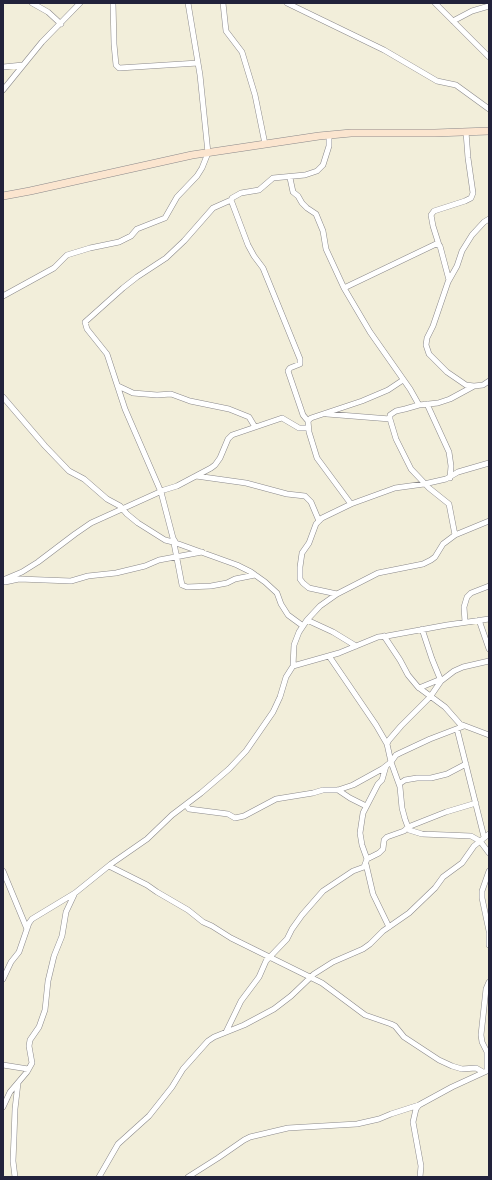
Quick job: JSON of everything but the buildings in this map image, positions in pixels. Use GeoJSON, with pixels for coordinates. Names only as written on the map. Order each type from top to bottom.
{"type":"FeatureCollection","features":[{"type":"Feature","properties":{"kind":"street"},"geometry":{"type":"LineString","coordinates":[[32,3],[40,5],[61,24]]}},
{"type":"Feature","properties":{"kind":"street"},"geometry":{"type":"LineString","coordinates":[[3,90],[42,42],[80,3]]}},
{"type":"Feature","properties":{"kind":"street"},"geometry":{"type":"LineString","coordinates":[[113,3],[114,44],[116,65],[119,68],[198,63]]}},
{"type":"Feature","properties":{"kind":"street"},"geometry":{"type":"LineString","coordinates":[[3,296],[54,268],[68,255],[90,248],[119,242],[131,236],[137,229],[165,218],[177,197],[197,176],[208,153],[198,63],[188,3]]}},
{"type":"Feature","properties":{"kind":"street"},"geometry":{"type":"LineString","coordinates":[[223,3],[226,31],[242,52],[255,96],[265,144]]}},
{"type":"Feature","properties":{"kind":"street"},"geometry":{"type":"LineString","coordinates":[[287,3],[384,50],[437,80],[456,85],[489,109]]}},
{"type":"Feature","properties":{"kind":"street"},"geometry":{"type":"LineString","coordinates":[[435,3],[489,58]]}},
{"type":"Feature","properties":{"kind":"street"},"geometry":{"type":"LineString","coordinates":[[453,21],[472,11],[489,6]]}},
{"type":"Feature","properties":{"kind":"street"},"geometry":{"type":"LineString","coordinates":[[3,67],[23,66]]}},
{"type":"Feature","properties":{"kind":"street"},"geometry":{"type":"LineString","coordinates":[[3,196],[192,155],[265,144],[351,133],[489,131]]}},
{"type":"Feature","properties":{"kind":"street"},"geometry":{"type":"LineString","coordinates":[[449,280],[431,215],[434,211],[471,198],[473,193],[466,132]]}},
{"type":"Feature","properties":{"kind":"street"},"geometry":{"type":"LineString","coordinates":[[255,575],[244,576],[219,584],[187,587],[182,585],[161,492],[125,409],[107,354],[87,329],[85,324],[87,320],[137,277],[166,258],[184,241],[214,208],[241,194],[259,190],[273,178],[292,177],[313,173],[321,168],[329,146],[329,136]]}},
{"type":"Feature","properties":{"kind":"street"},"geometry":{"type":"LineString","coordinates":[[292,177],[290,178],[293,192],[307,208],[316,214],[323,231],[326,249],[344,288],[380,348],[404,380],[418,404]]}},
{"type":"Feature","properties":{"kind":"street"},"geometry":{"type":"LineString","coordinates":[[231,200],[248,244],[254,256],[263,268],[300,360],[300,364],[290,368],[288,371],[303,415],[308,421],[308,428],[317,458],[351,504]]}},
{"type":"Feature","properties":{"kind":"street"},"geometry":{"type":"LineString","coordinates":[[489,219],[484,222],[467,243],[449,280],[426,344],[429,354],[448,372],[466,384],[474,386],[483,385],[489,382]]}},
{"type":"Feature","properties":{"kind":"street"},"geometry":{"type":"LineString","coordinates":[[344,288],[436,244],[439,244]]}},
{"type":"Feature","properties":{"kind":"street"},"geometry":{"type":"LineString","coordinates":[[308,421],[311,418],[362,401],[388,390],[404,380]]}},
{"type":"Feature","properties":{"kind":"street"},"geometry":{"type":"LineString","coordinates":[[483,385],[489,388]]}},
{"type":"Feature","properties":{"kind":"street"},"geometry":{"type":"LineString","coordinates":[[118,386],[133,393],[157,395],[170,394],[190,402],[228,409],[249,418],[254,427]]}},
{"type":"Feature","properties":{"kind":"street"},"geometry":{"type":"LineString","coordinates":[[455,535],[448,504],[424,484],[411,469],[396,439],[390,414],[418,404],[438,403],[450,399],[474,386]]}},
{"type":"Feature","properties":{"kind":"street"},"geometry":{"type":"LineString","coordinates":[[3,398],[11,409],[28,425],[45,446],[69,471],[84,479],[96,491],[120,506],[138,523],[165,540],[173,540],[176,543],[237,565],[255,575],[265,582],[277,594],[288,615],[303,626]]}},
{"type":"Feature","properties":{"kind":"street"},"geometry":{"type":"LineString","coordinates":[[427,404],[449,452],[451,466],[450,478]]}},
{"type":"Feature","properties":{"kind":"street"},"geometry":{"type":"LineString","coordinates":[[324,413],[390,419]]}},
{"type":"Feature","properties":{"kind":"street"},"geometry":{"type":"LineString","coordinates":[[3,580],[22,572],[38,562],[74,534],[91,524],[177,486],[215,465],[220,458],[228,439],[232,435],[282,418],[299,428],[308,428]]}},
{"type":"Feature","properties":{"kind":"street"},"geometry":{"type":"LineString","coordinates":[[337,594],[309,588],[300,579],[302,552],[310,543],[312,532],[322,518],[351,504],[395,488],[424,484],[450,478],[458,472],[489,463]]}},
{"type":"Feature","properties":{"kind":"street"},"geometry":{"type":"LineString","coordinates":[[196,476],[246,483],[286,494],[305,496],[311,502],[319,521]]}},
{"type":"Feature","properties":{"kind":"street"},"geometry":{"type":"LineString","coordinates":[[3,979],[11,962],[19,952],[32,919],[75,893],[146,839],[229,769],[246,751],[273,712],[280,697],[286,677],[293,666],[294,645],[307,620],[320,606],[337,594],[378,573],[427,562],[435,557],[443,544],[455,535],[489,521]]}},
{"type":"Feature","properties":{"kind":"street"},"geometry":{"type":"LineString","coordinates":[[3,583],[19,579],[71,581],[88,576],[116,573],[176,556],[202,552]]}},
{"type":"Feature","properties":{"kind":"street"},"geometry":{"type":"LineString","coordinates":[[464,622],[464,607],[467,597],[471,593],[489,586]]}},
{"type":"Feature","properties":{"kind":"street"},"geometry":{"type":"LineString","coordinates":[[293,666],[329,656],[378,637],[489,619]]}},
{"type":"Feature","properties":{"kind":"street"},"geometry":{"type":"LineString","coordinates":[[307,620],[333,632],[356,646]]}},
{"type":"Feature","properties":{"kind":"street"},"geometry":{"type":"LineString","coordinates":[[479,620],[489,649]]}},
{"type":"Feature","properties":{"kind":"street"},"geometry":{"type":"LineString","coordinates":[[422,629],[441,680]]}},
{"type":"Feature","properties":{"kind":"street"},"geometry":{"type":"LineString","coordinates":[[384,636],[408,675],[419,688],[445,707],[460,724],[489,735]]}},
{"type":"Feature","properties":{"kind":"street"},"geometry":{"type":"LineString","coordinates":[[329,656],[376,725],[387,744],[388,764],[382,780],[378,784],[366,806],[360,828],[362,845],[373,894],[389,927]]}},
{"type":"Feature","properties":{"kind":"street"},"geometry":{"type":"LineString","coordinates":[[419,688],[441,680],[463,667],[489,661]]}},
{"type":"Feature","properties":{"kind":"street"},"geometry":{"type":"LineString","coordinates":[[387,744],[389,740],[430,697],[441,680]]}},
{"type":"Feature","properties":{"kind":"street"},"geometry":{"type":"LineString","coordinates":[[186,805],[189,809],[228,814],[235,818],[244,816],[276,799],[323,790],[338,790],[353,785],[388,764],[396,755],[430,739],[464,726]]}},
{"type":"Feature","properties":{"kind":"street"},"geometry":{"type":"LineString","coordinates":[[99,1177],[118,1144],[149,1116],[172,1087],[183,1069],[208,1041],[214,1037],[244,1025],[282,1003],[311,978],[333,962],[363,949],[382,931],[409,913],[435,888],[444,877],[462,862],[474,846],[487,836],[476,803],[457,729]]}},
{"type":"Feature","properties":{"kind":"street"},"geometry":{"type":"LineString","coordinates":[[388,764],[399,784],[402,808],[409,830],[422,834],[471,836],[480,841],[489,852]]}},
{"type":"Feature","properties":{"kind":"street"},"geometry":{"type":"LineString","coordinates":[[399,784],[405,780],[431,778],[447,774],[466,764]]}},
{"type":"Feature","properties":{"kind":"street"},"geometry":{"type":"LineString","coordinates":[[338,790],[366,806]]}},
{"type":"Feature","properties":{"kind":"street"},"geometry":{"type":"LineString","coordinates":[[226,1032],[241,1001],[259,977],[270,957],[287,940],[302,914],[323,891],[379,853],[383,849],[384,840],[387,837],[446,812],[476,803]]}},
{"type":"Feature","properties":{"kind":"street"},"geometry":{"type":"LineString","coordinates":[[109,866],[146,885],[231,938],[330,988],[343,1000],[366,1016],[395,1026],[404,1037],[438,1060],[462,1069],[476,1068],[486,1071]]}},
{"type":"Feature","properties":{"kind":"street"},"geometry":{"type":"LineString","coordinates":[[3,871],[27,930]]}},
{"type":"Feature","properties":{"kind":"street"},"geometry":{"type":"LineString","coordinates":[[489,871],[482,892],[489,932],[489,945]]}},
{"type":"Feature","properties":{"kind":"street"},"geometry":{"type":"LineString","coordinates":[[3,1107],[10,1092],[32,1063],[29,1046],[30,1040],[39,1027],[45,1010],[48,981],[54,956],[62,936],[66,912],[75,893]]}},
{"type":"Feature","properties":{"kind":"street"},"geometry":{"type":"LineString","coordinates":[[61,902],[66,912]]}},
{"type":"Feature","properties":{"kind":"street"},"geometry":{"type":"LineString","coordinates":[[486,1071],[487,1052],[482,1042],[481,1035],[486,989],[489,982]]}},
{"type":"Feature","properties":{"kind":"street"},"geometry":{"type":"LineString","coordinates":[[3,1065],[28,1069]]}},
{"type":"Feature","properties":{"kind":"street"},"geometry":{"type":"LineString","coordinates":[[188,1177],[250,1137],[288,1128],[357,1124],[379,1119],[419,1105],[486,1071]]}},
{"type":"Feature","properties":{"kind":"street"},"geometry":{"type":"LineString","coordinates":[[15,1177],[13,1161],[15,1109],[18,1082]]}},
{"type":"Feature","properties":{"kind":"street"},"geometry":{"type":"LineString","coordinates":[[419,1105],[416,1109],[414,1122],[421,1166],[420,1177]]}}]}
